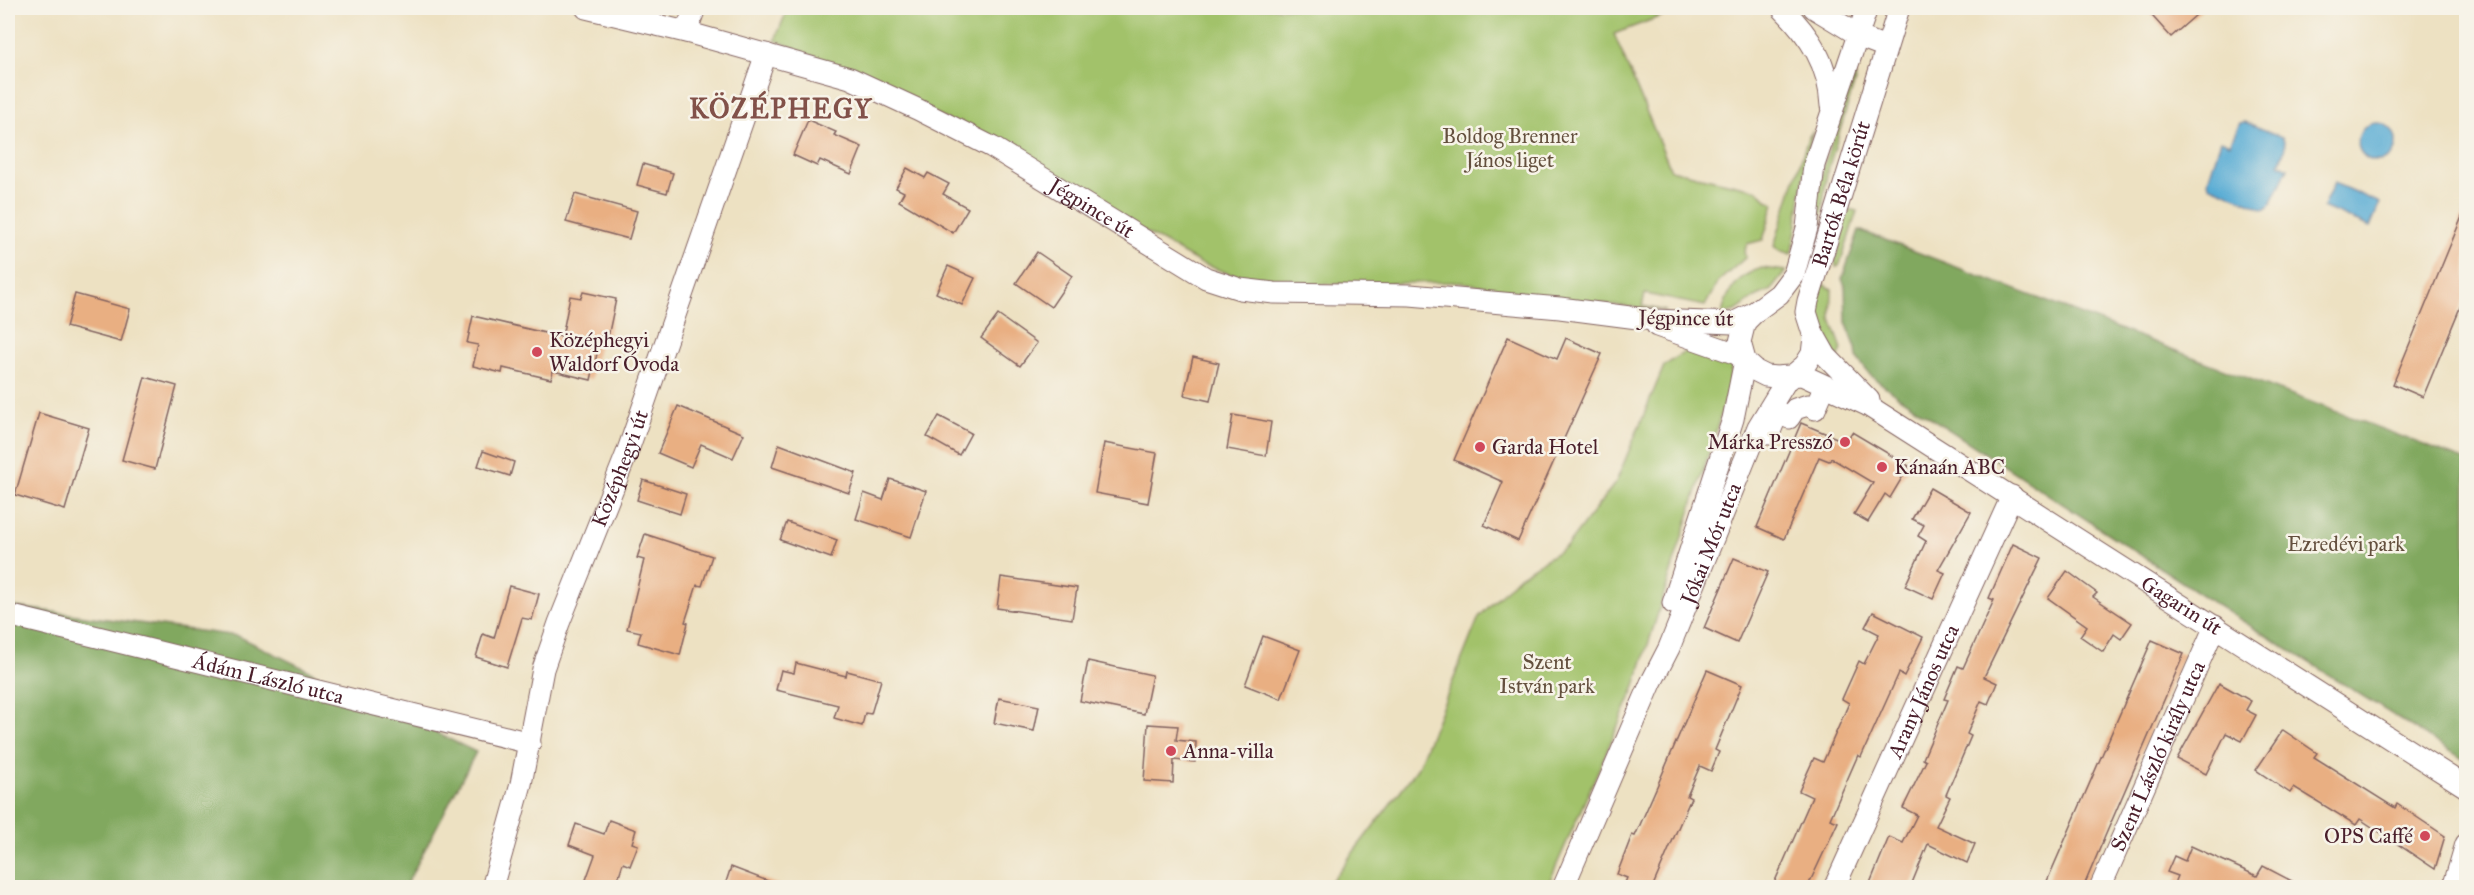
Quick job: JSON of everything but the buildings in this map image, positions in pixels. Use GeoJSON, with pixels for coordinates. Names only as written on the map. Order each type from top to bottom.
{"type":"FeatureCollection","features":[{"type":"Feature","properties":{"kind":"street","name":"Jégpince út"},"geometry":{"type":"LineString","coordinates":[[586,8],[691,18],[766,54],[850,78],[992,147],[1206,278],[1240,289],[1274,293],[1410,295],[1560,308],[1616,316],[1723,323],[1738,321],[1759,310]]}},
{"type":"Feature","properties":{"kind":"street"},"geometry":{"type":"LineString","coordinates":[[1782,8],[1806,33],[1817,51],[1829,85],[1832,105],[1830,114]]}},
{"type":"Feature","properties":{"kind":"street"},"geometry":{"type":"LineString","coordinates":[[1814,8],[1857,34],[1886,47]]}},
{"type":"Feature","properties":{"kind":"street","name":"Bartók Béla körút"},"geometry":{"type":"LineString","coordinates":[[1745,360],[1740,337],[1744,324],[1784,289],[1794,274],[1807,228],[1814,165],[1867,8]]}},
{"type":"Feature","properties":{"kind":"street","name":"Bartók Béla körút"},"geometry":{"type":"LineString","coordinates":[[1792,375],[1801,369],[1811,356],[1814,342],[1806,312],[1808,301],[1899,8]]}},
{"type":"Feature","properties":{"kind":"street","name":"Középhegyi út"},"geometry":{"type":"LineString","coordinates":[[492,888],[530,743],[543,669],[627,453],[766,54]]}},
{"type":"Feature","properties":{"kind":"street"},"geometry":{"type":"LineString","coordinates":[[1759,310],[1786,305],[1800,312],[1811,327]]}},
{"type":"Feature","properties":{"kind":"street","name":"Jégpince út"},"geometry":{"type":"LineString","coordinates":[[1616,316],[1711,343],[1745,360]]}},
{"type":"Feature","properties":{"kind":"street","name":"Gagarin út"},"geometry":{"type":"LineString","coordinates":[[1811,327],[1817,342],[1831,363],[1895,422]]}},
{"type":"Feature","properties":{"kind":"street","name":"Gagarin út"},"geometry":{"type":"LineString","coordinates":[[1745,360],[1756,371],[1766,376],[1802,375],[1819,381],[1895,422],[2466,787]]}},
{"type":"Feature","properties":{"kind":"street","name":"Jókai Mór utca"},"geometry":{"type":"LineString","coordinates":[[1651,683],[1663,637],[1733,419],[1745,360]]}},
{"type":"Feature","properties":{"kind":"street","name":"Jókai Mór utca"},"geometry":{"type":"LineString","coordinates":[[1563,888],[1651,683],[1669,648],[1758,428],[1792,375]]}},
{"type":"Feature","properties":{"kind":"street"},"geometry":{"type":"LineString","coordinates":[[1714,538],[1751,476],[1778,412],[1790,418],[1795,409],[1808,405],[1815,409],[1821,395]]}},
{"type":"Feature","properties":{"kind":"street","name":"Arany János utca"},"geometry":{"type":"LineString","coordinates":[[1834,888],[2012,496]]}},
{"type":"Feature","properties":{"kind":"street","name":"Ádám László utca"},"geometry":{"type":"LineString","coordinates":[[8,615],[530,743]]}},
{"type":"Feature","properties":{"kind":"street","name":"Szent László király utca"},"geometry":{"type":"LineString","coordinates":[[2100,888],[2215,626]]}},
{"type":"Feature","properties":{"kind":"street"},"geometry":{"type":"LineString","coordinates":[[2453,888],[2466,844]]}},
{"type":"Feature","properties":{"kind":"green space","name":"Boldog Brenner János liget"},"geometry":{"type":"Polygon","coordinates":[[[788,8],[1683,8],[1614,34],[1671,170],[1757,190],[1767,200],[1774,203],[1763,240],[1747,244],[1744,253],[1746,257],[1718,282],[1705,306],[1645,294],[1642,306],[1666,311],[1561,299],[1461,282],[1279,285],[1244,279],[1200,263],[892,89],[775,40],[788,8]]]}},
{"type":"Feature","properties":{"kind":"green space"},"geometry":{"type":"Polygon","coordinates":[[[1854,76],[1856,78],[1827,173],[1820,227],[1809,260],[1805,259],[1824,165],[1854,76]]]}},
{"type":"Feature","properties":{"kind":"green space"},"geometry":{"type":"Polygon","coordinates":[[[1813,131],[1791,255],[1779,251],[1774,246],[1808,138],[1813,131]]]}},
{"type":"Feature","properties":{"kind":"green space"},"geometry":{"type":"Polygon","coordinates":[[[1848,209],[1857,211],[1840,264],[1836,267],[1835,260],[1848,209]]]}},
{"type":"Feature","properties":{"kind":"green space","name":"Ezredévi park"},"geometry":{"type":"Polygon","coordinates":[[[1859,230],[2466,461],[2466,645],[2462,662],[2466,668],[2466,761],[2214,603],[1899,397],[1870,375],[1857,358],[1856,348],[1846,322],[1845,286],[1842,279],[1859,230]]]}},
{"type":"Feature","properties":{"kind":"green space"},"geometry":{"type":"Polygon","coordinates":[[[1762,268],[1786,271],[1771,290],[1755,297],[1736,311],[1722,314],[1730,291],[1740,279],[1762,268]]]}},
{"type":"Feature","properties":{"kind":"green space"},"geometry":{"type":"Polygon","coordinates":[[[1821,283],[1832,289],[1831,319],[1842,349],[1838,359],[1816,316],[1821,283]]]}},
{"type":"Feature","properties":{"kind":"green space","name":"Szent István park"},"geometry":{"type":"Polygon","coordinates":[[[1699,342],[1733,355],[1729,389],[1634,689],[1547,887],[1326,888],[1417,769],[1479,617],[1519,576],[1567,546],[1616,482],[1664,366],[1699,342]]]}},
{"type":"Feature","properties":{"kind":"green space"},"geometry":{"type":"Polygon","coordinates":[[[8,606],[238,636],[476,752],[405,887],[8,888],[8,606]]]}},
{"type":"Feature","properties":{"kind":"water"},"geometry":{"type":"Polygon","coordinates":[[[2245,122],[2282,137],[2285,143],[2279,163],[2288,168],[2271,204],[2264,209],[2209,185],[2208,180],[2221,140],[2230,144],[2240,123],[2245,122]]]}},
{"type":"Feature","properties":{"kind":"water"},"geometry":{"type":"Polygon","coordinates":[[[2377,123],[2390,129],[2396,142],[2390,155],[2377,161],[2364,155],[2358,142],[2364,129],[2377,123]]]}},
{"type":"Feature","properties":{"kind":"water"},"geometry":{"type":"Polygon","coordinates":[[[2334,183],[2380,203],[2370,227],[2323,207],[2334,183]]]}},
{"type":"Feature","properties":{"kind":"place","name":"Középhegyi Waldorf Óvoda"},"geometry":{"type":"Point","coordinates":[537,352]}},
{"type":"Feature","properties":{"kind":"place","name":"Márka Presszó"},"geometry":{"type":"Point","coordinates":[1845,442]}},
{"type":"Feature","properties":{"kind":"place","name":"Garda Hotel"},"geometry":{"type":"Point","coordinates":[1480,447]}},
{"type":"Feature","properties":{"kind":"place","name":"Kánaán ABC"},"geometry":{"type":"Point","coordinates":[1882,467]}},
{"type":"Feature","properties":{"kind":"place","name":"Anna-villa"},"geometry":{"type":"Point","coordinates":[1171,751]}},
{"type":"Feature","properties":{"kind":"place","name":"OPS Caffé"},"geometry":{"type":"Point","coordinates":[2425,836]}},
{"type":"Feature","properties":{"kind":"district","name":"KÖZÉPHEGY"},"geometry":{"type":"Point","coordinates":[781,108]}}]}
